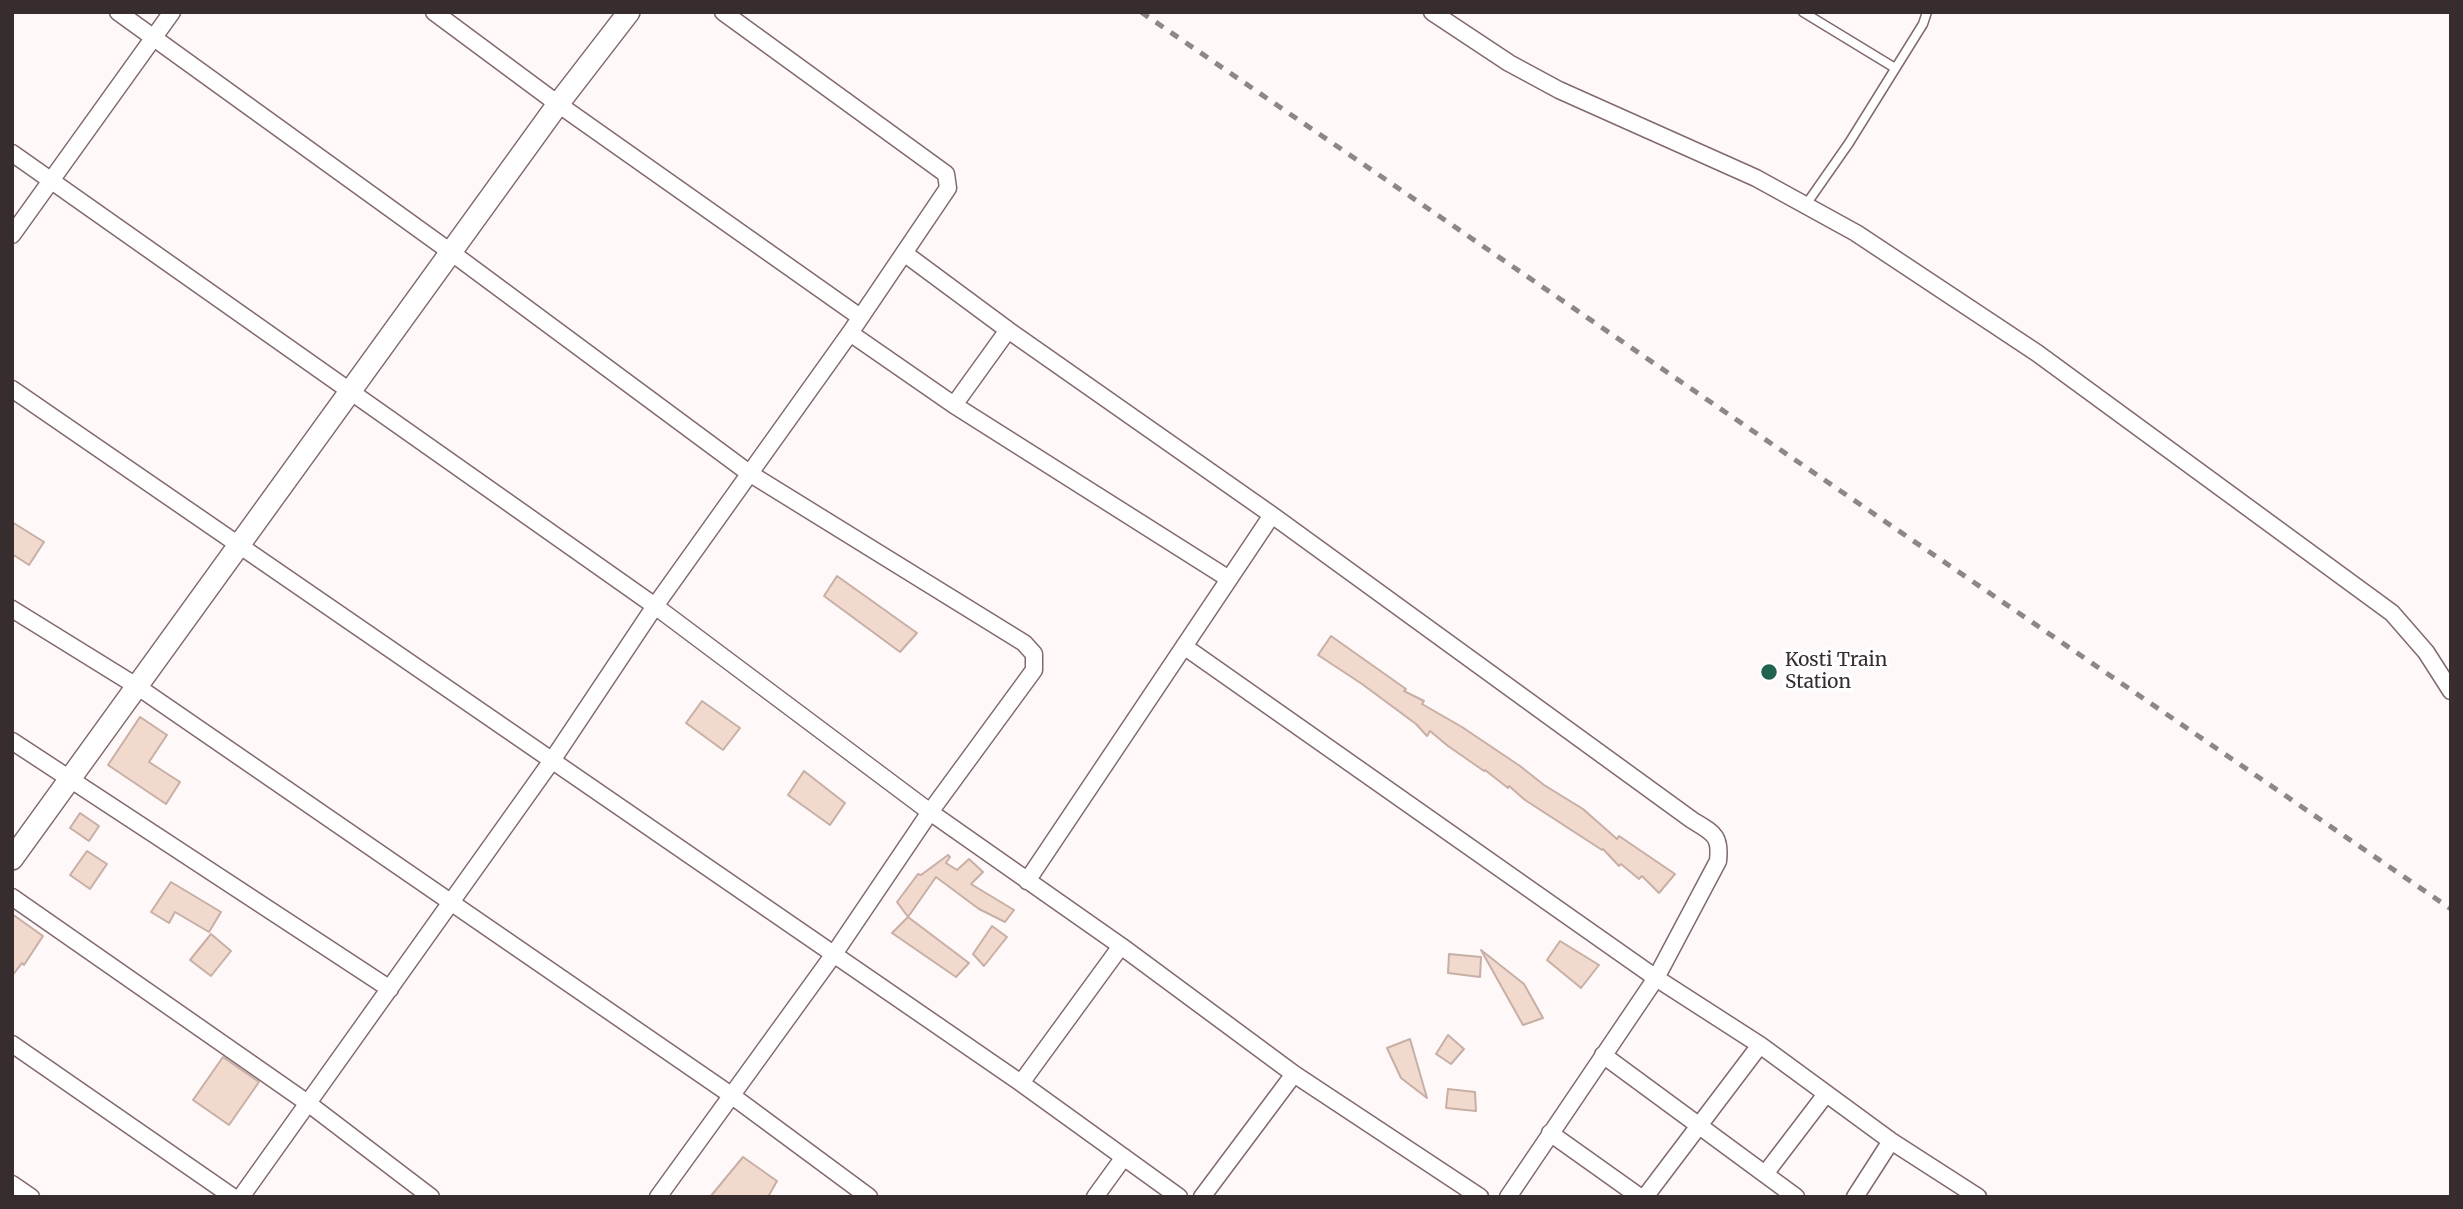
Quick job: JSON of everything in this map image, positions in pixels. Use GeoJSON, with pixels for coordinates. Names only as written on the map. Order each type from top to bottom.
{"type":"FeatureCollection","features":[{"type":"Feature","properties":{"kind":"street"},"geometry":{"type":"LineString","coordinates":[[118,12],[452,253],[749,473],[1024,643],[1034,654],[1034,670],[930,811],[834,954],[658,1197]]}},
{"type":"Feature","properties":{"kind":"street"},"geometry":{"type":"LineString","coordinates":[[12,235],[173,12]]}},
{"type":"Feature","properties":{"kind":"street"},"geometry":{"type":"LineString","coordinates":[[434,12],[558,104],[860,317]]}},
{"type":"Feature","properties":{"kind":"street"},"geometry":{"type":"LineString","coordinates":[[12,859],[558,104],[629,12]]}},
{"type":"Feature","properties":{"kind":"street"},"geometry":{"type":"LineString","coordinates":[[241,1197],[553,759],[655,606],[850,332],[948,188],[946,174],[723,12]]}},
{"type":"Feature","properties":{"kind":"street"},"geometry":{"type":"LineString","coordinates":[[1432,12],[1509,62],[1559,90],[1756,178],[1856,233],[2037,353],[2392,613],[2426,652],[2451,691]]}},
{"type":"Feature","properties":{"kind":"street"},"geometry":{"type":"LineString","coordinates":[[12,153],[351,389],[655,606],[930,811],[1121,946],[1294,1074],[1480,1197]]}},
{"type":"Feature","properties":{"kind":"street"},"geometry":{"type":"LineString","coordinates":[[904,253],[1008,330],[1272,514],[1692,820],[1714,833],[1720,845],[1718,861],[1656,978],[1508,1197]]}},
{"type":"Feature","properties":{"kind":"street"},"geometry":{"type":"LineString","coordinates":[[954,405],[1008,330]]}},
{"type":"Feature","properties":{"kind":"street"},"geometry":{"type":"LineString","coordinates":[[850,332],[954,405],[1229,579]]}},
{"type":"Feature","properties":{"kind":"street"},"geometry":{"type":"LineString","coordinates":[[12,389],[1021,1083],[1179,1197]]}},
{"type":"Feature","properties":{"kind":"street"},"geometry":{"type":"LineString","coordinates":[[1027,881],[1272,514]]}},
{"type":"Feature","properties":{"kind":"street"},"geometry":{"type":"LineString","coordinates":[[12,608],[138,687],[731,1095],[869,1197]]}},
{"type":"Feature","properties":{"kind":"street"},"geometry":{"type":"LineString","coordinates":[[1185,647],[1656,978],[1760,1045],[1891,1141],[1974,1196]]}},
{"type":"Feature","properties":{"kind":"street"},"geometry":{"type":"LineString","coordinates":[[12,741],[390,989]]}},
{"type":"Feature","properties":{"kind":"street"},"geometry":{"type":"LineString","coordinates":[[12,897],[309,1104],[431,1197]]}},
{"type":"Feature","properties":{"kind":"street"},"geometry":{"type":"LineString","coordinates":[[1021,1083],[1121,946]]}},
{"type":"Feature","properties":{"kind":"street"},"geometry":{"type":"LineString","coordinates":[[12,1044],[233,1197]]}},
{"type":"Feature","properties":{"kind":"street"},"geometry":{"type":"LineString","coordinates":[[1645,1197],[1760,1045]]}},
{"type":"Feature","properties":{"kind":"street"},"geometry":{"type":"LineString","coordinates":[[1603,1055],[1796,1197]]}},
{"type":"Feature","properties":{"kind":"street"},"geometry":{"type":"LineString","coordinates":[[1202,1197],[1294,1074]]}},
{"type":"Feature","properties":{"kind":"street"},"geometry":{"type":"LineString","coordinates":[[1765,1174],[1826,1094]]}},
{"type":"Feature","properties":{"kind":"street"},"geometry":{"type":"LineString","coordinates":[[1550,1133],[1640,1197]]}},
{"type":"Feature","properties":{"kind":"street"},"geometry":{"type":"LineString","coordinates":[[1855,1197],[1891,1141]]}},
{"type":"Feature","properties":{"kind":"street"},"geometry":{"type":"LineString","coordinates":[[1095,1197],[1124,1157]]}},
{"type":"Feature","properties":{"kind":"street"},"geometry":{"type":"LineString","coordinates":[[12,1184],[31,1197]]}},
{"type":"Feature","properties":{"kind":"lane"},"geometry":{"type":"LineString","coordinates":[[1803,12],[1895,68]]}},
{"type":"Feature","properties":{"kind":"lane"},"geometry":{"type":"LineString","coordinates":[[1805,206],[1849,143],[1923,24],[1927,12]]}},
{"type":"Feature","properties":{"kind":"building"},"geometry":{"type":"Polygon","coordinates":[[[12,522],[44,542],[29,565],[12,554],[12,522]]]}},
{"type":"Feature","properties":{"kind":"building"},"geometry":{"type":"Polygon","coordinates":[[[837,576],[917,633],[900,652],[824,596],[837,576]]]}},
{"type":"Feature","properties":{"kind":"building"},"geometry":{"type":"Polygon","coordinates":[[[1331,636],[1406,689],[1404,691],[1424,701],[1422,704],[1462,727],[1583,809],[1617,839],[1619,836],[1675,874],[1659,893],[1642,876],[1639,879],[1621,864],[1619,866],[1603,849],[1525,800],[1430,731],[1427,736],[1416,724],[1318,655],[1331,636]]]}},
{"type":"Feature","properties":{"kind":"building"},"geometry":{"type":"Polygon","coordinates":[[[702,701],[740,728],[723,750],[686,723],[702,701]]]}},
{"type":"Feature","properties":{"kind":"building"},"geometry":{"type":"Polygon","coordinates":[[[140,717],[167,735],[149,762],[180,782],[166,804],[108,765],[140,717]]]}},
{"type":"Feature","properties":{"kind":"building"},"geometry":{"type":"Polygon","coordinates":[[[804,771],[845,803],[830,825],[788,795],[804,771]]]}},
{"type":"Feature","properties":{"kind":"building"},"geometry":{"type":"Polygon","coordinates":[[[80,813],[99,826],[89,841],[70,828],[80,813]]]}},
{"type":"Feature","properties":{"kind":"building"},"geometry":{"type":"Polygon","coordinates":[[[87,851],[107,864],[90,889],[70,875],[87,851]]]}},
{"type":"Feature","properties":{"kind":"building"},"geometry":{"type":"Polygon","coordinates":[[[948,855],[950,857],[946,863],[957,870],[969,859],[983,872],[971,884],[1014,910],[1005,922],[979,909],[936,877],[908,917],[897,902],[918,874],[921,875],[948,855]]]}},
{"type":"Feature","properties":{"kind":"building"},"geometry":{"type":"Polygon","coordinates":[[[171,882],[221,912],[209,932],[175,912],[169,923],[151,912],[171,882]]]}},
{"type":"Feature","properties":{"kind":"building"},"geometry":{"type":"Polygon","coordinates":[[[12,914],[43,936],[24,965],[22,963],[12,976],[12,914]]]}},
{"type":"Feature","properties":{"kind":"building"},"geometry":{"type":"Polygon","coordinates":[[[908,917],[969,963],[956,977],[892,933],[908,917]]]}},
{"type":"Feature","properties":{"kind":"building"},"geometry":{"type":"Polygon","coordinates":[[[992,926],[1007,937],[984,966],[973,954],[992,926]]]}},
{"type":"Feature","properties":{"kind":"building"},"geometry":{"type":"Polygon","coordinates":[[[211,934],[231,951],[211,976],[190,960],[211,934]]]}},
{"type":"Feature","properties":{"kind":"building"},"geometry":{"type":"Polygon","coordinates":[[[1560,941],[1599,965],[1581,988],[1547,960],[1560,941]]]}},
{"type":"Feature","properties":{"kind":"building"},"geometry":{"type":"Polygon","coordinates":[[[1481,950],[1524,984],[1543,1018],[1523,1025],[1481,950]]]}},
{"type":"Feature","properties":{"kind":"building"},"geometry":{"type":"Polygon","coordinates":[[[1449,954],[1481,957],[1480,977],[1448,973],[1449,954]]]}},
{"type":"Feature","properties":{"kind":"building"},"geometry":{"type":"Polygon","coordinates":[[[1448,1035],[1464,1049],[1451,1064],[1436,1054],[1448,1035]]]}},
{"type":"Feature","properties":{"kind":"building"},"geometry":{"type":"Polygon","coordinates":[[[1410,1039],[1427,1098],[1401,1078],[1387,1048],[1410,1039]]]}},
{"type":"Feature","properties":{"kind":"building"},"geometry":{"type":"Polygon","coordinates":[[[223,1057],[259,1082],[229,1125],[193,1100],[223,1057]]]}},
{"type":"Feature","properties":{"kind":"building"},"geometry":{"type":"Polygon","coordinates":[[[1448,1089],[1475,1092],[1476,1111],[1446,1108],[1448,1089]]]}},
{"type":"Feature","properties":{"kind":"building"},"geometry":{"type":"Polygon","coordinates":[[[743,1157],[777,1181],[768,1197],[710,1197],[743,1157]]]}},
{"type":"Feature","properties":{"kind":"railway"},"geometry":{"type":"LineString","coordinates":[[1141,12],[2451,909]]}},
{"type":"Feature","properties":{"kind":"place","name":"Kosti Train Station"},"geometry":{"type":"Point","coordinates":[1769,672]}}]}
